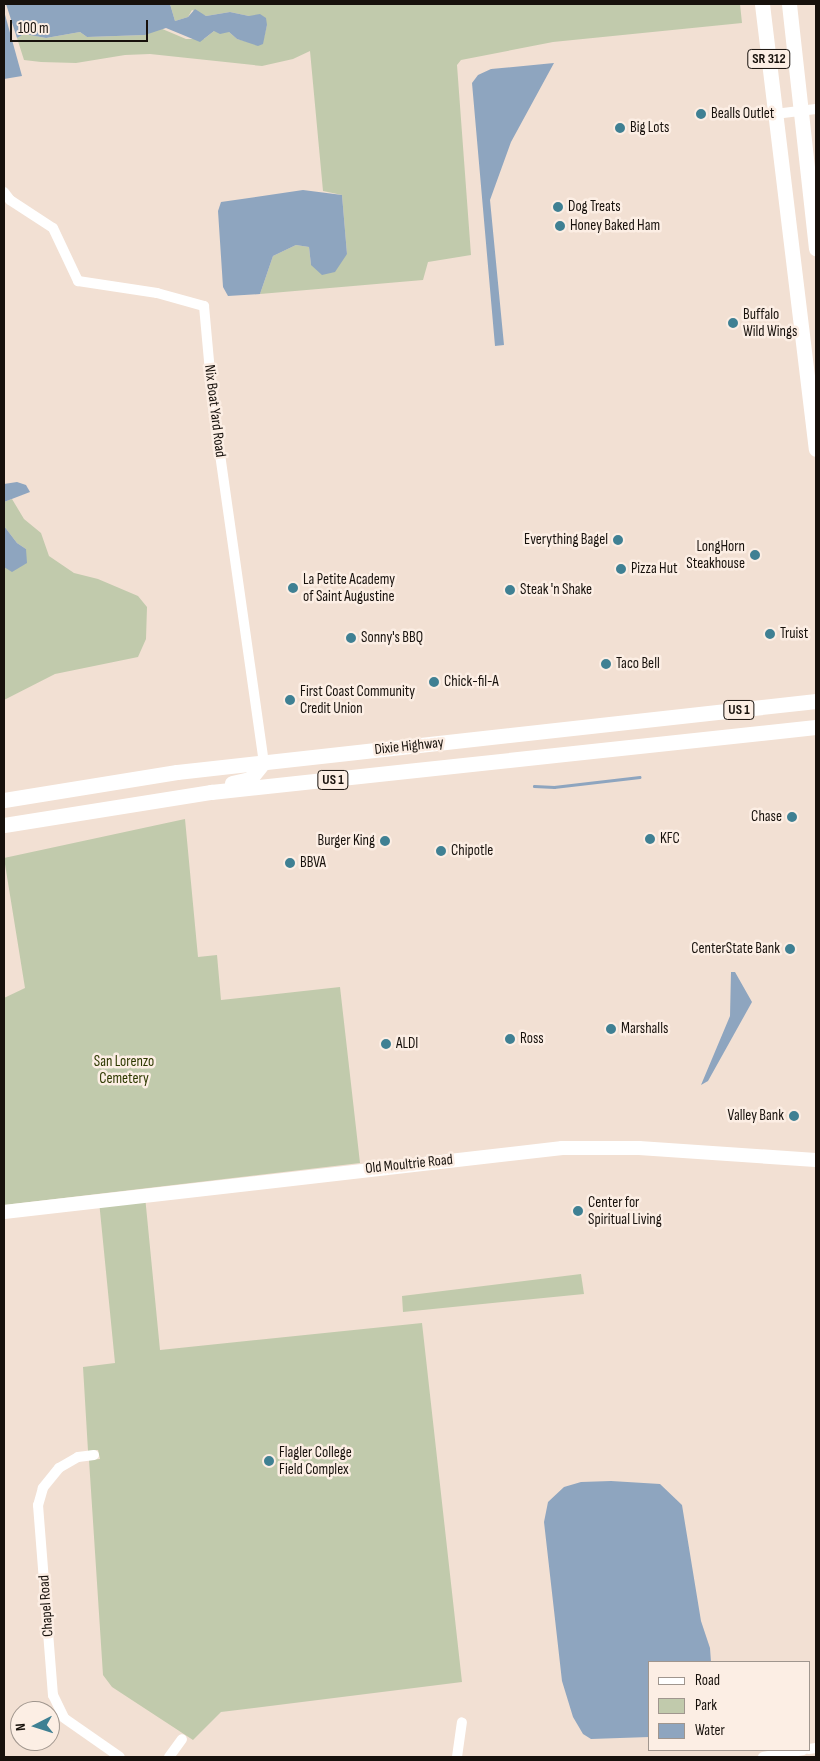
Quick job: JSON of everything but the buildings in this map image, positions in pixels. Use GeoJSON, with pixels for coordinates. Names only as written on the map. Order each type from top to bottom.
{"type":"FeatureCollection","features":[{"type":"Feature","properties":{"kind":"main road","name":"SR 312"},"geometry":{"type":"LineString","coordinates":[[762,4],[816,449]]}},
{"type":"Feature","properties":{"kind":"main road","name":"SR 312"},"geometry":{"type":"LineString","coordinates":[[790,4],[809,110],[816,249]]}},
{"type":"Feature","properties":{"kind":"main road","name":"Dixie Highway"},"geometry":{"type":"LineString","coordinates":[[4,800],[204,769],[813,701]]}},
{"type":"Feature","properties":{"kind":"main road","name":"Dixie Highway"},"geometry":{"type":"LineString","coordinates":[[4,825],[123,804],[814,728]]}},
{"type":"Feature","properties":{"kind":"main road"},"geometry":{"type":"LineString","coordinates":[[271,780],[281,768],[436,750],[449,742]]}},
{"type":"Feature","properties":{"kind":"main road"},"geometry":{"type":"LineString","coordinates":[[264,762],[271,780]]}},
{"type":"Feature","properties":{"kind":"main road"},"geometry":{"type":"LineString","coordinates":[[123,804],[152,794],[244,781],[256,775],[264,762]]}},
{"type":"Feature","properties":{"kind":"main road"},"geometry":{"type":"LineString","coordinates":[[4,808],[178,779],[193,776],[204,769]]}},
{"type":"Feature","properties":{"kind":"main road"},"geometry":{"type":"LineString","coordinates":[[271,780],[293,784]]}},
{"type":"Feature","properties":{"kind":"main road","name":"Old Moultrie Road"},"geometry":{"type":"LineString","coordinates":[[4,1212],[562,1148],[639,1148],[816,1160]]}},
{"type":"Feature","properties":{"kind":"street"},"geometry":{"type":"LineString","coordinates":[[775,114],[809,110]]}},
{"type":"Feature","properties":{"kind":"street","name":"Nix Boat Yard Road"},"geometry":{"type":"LineString","coordinates":[[4,192],[10,200],[54,228],[78,281],[157,294],[204,306],[213,405],[264,762]]}},
{"type":"Feature","properties":{"kind":"street","name":"Chapel Road"},"geometry":{"type":"LineString","coordinates":[[94,1455],[78,1457],[59,1468],[44,1488],[38,1506],[53,1695],[64,1718],[120,1757]]}},
{"type":"Feature","properties":{"kind":"street"},"geometry":{"type":"LineString","coordinates":[[457,1757],[462,1722]]}},
{"type":"Feature","properties":{"kind":"street"},"geometry":{"type":"LineString","coordinates":[[169,1757],[182,1739]]}},
{"type":"Feature","properties":{"kind":"street"},"geometry":{"type":"LineString","coordinates":[[763,1757],[797,1751]]}},
{"type":"Feature","properties":{"kind":"green space"},"geometry":{"type":"Polygon","coordinates":[[[170,4],[740,4],[742,23],[553,42],[461,60],[457,65],[471,255],[428,262],[423,280],[260,294],[273,256],[296,245],[309,247],[311,265],[347,254],[342,195],[323,191],[310,51],[293,59],[262,66],[150,54],[125,55],[76,63],[41,62],[24,60],[17,38],[24,34],[46,38],[80,32],[87,37],[145,35],[160,28],[186,39],[204,39],[214,31],[229,32],[237,39],[252,43],[264,37],[267,25],[249,16],[230,12],[206,16],[192,10],[188,17],[175,21],[170,4]]]}},
{"type":"Feature","properties":{"kind":"green space"},"geometry":{"type":"Polygon","coordinates":[[[12,499],[24,519],[41,533],[49,556],[74,573],[98,579],[138,596],[147,607],[146,639],[138,657],[55,674],[4,700],[4,567],[26,549],[17,543],[4,526],[4,502],[12,499]]]}},
{"type":"Feature","properties":{"kind":"green space","name":"San Lorenzo Cemetery"},"geometry":{"type":"Polygon","coordinates":[[[185,819],[198,957],[217,955],[221,1000],[340,987],[360,1163],[4,1205],[4,998],[25,988],[4,858],[185,819]]]}},
{"type":"Feature","properties":{"kind":"green space","name":"Flagler College Field Complex"},"geometry":{"type":"Polygon","coordinates":[[[145,1196],[160,1350],[422,1323],[462,1682],[221,1712],[193,1740],[112,1687],[103,1675],[89,1460],[100,1459],[98,1450],[88,1451],[83,1367],[115,1363],[99,1201],[145,1196]]]}},
{"type":"Feature","properties":{"kind":"green space"},"geometry":{"type":"Polygon","coordinates":[[[581,1274],[584,1294],[403,1312],[402,1296],[581,1274]]]}},
{"type":"Feature","properties":{"kind":"water"},"geometry":{"type":"Polygon","coordinates":[[[6,4],[170,4],[175,21],[188,17],[195,9],[206,16],[230,12],[249,16],[260,14],[266,18],[267,25],[263,44],[258,46],[237,39],[229,32],[220,34],[214,31],[200,42],[166,28],[145,35],[87,37],[80,32],[46,38],[24,34],[17,38],[6,4]]]}},
{"type":"Feature","properties":{"kind":"water"},"geometry":{"type":"Polygon","coordinates":[[[4,11],[22,76],[4,79],[4,11]]]}},
{"type":"Feature","properties":{"kind":"water"},"geometry":{"type":"Polygon","coordinates":[[[554,63],[511,142],[490,200],[504,345],[495,346],[472,83],[478,75],[491,69],[554,63]]]}},
{"type":"Feature","properties":{"kind":"water"},"geometry":{"type":"Polygon","coordinates":[[[303,190],[342,195],[347,254],[335,272],[322,275],[311,265],[309,247],[296,245],[273,256],[260,294],[228,296],[223,287],[218,211],[221,202],[303,190]]]}},
{"type":"Feature","properties":{"kind":"water"},"geometry":{"type":"Polygon","coordinates":[[[17,482],[26,485],[30,492],[4,502],[4,484],[17,482]]]}},
{"type":"Feature","properties":{"kind":"water"},"geometry":{"type":"Polygon","coordinates":[[[4,526],[17,543],[26,549],[27,563],[12,572],[4,567],[4,526]]]}},
{"type":"Feature","properties":{"kind":"water"},"geometry":{"type":"Polygon","coordinates":[[[731,972],[735,972],[752,1002],[708,1081],[701,1085],[730,1016],[731,972]]]}},
{"type":"Feature","properties":{"kind":"water"},"geometry":{"type":"Polygon","coordinates":[[[611,1481],[660,1484],[682,1505],[701,1621],[710,1648],[711,1661],[648,1661],[648,1737],[591,1739],[583,1734],[573,1717],[562,1681],[544,1522],[548,1502],[564,1487],[581,1482],[611,1481]]]}},
{"type":"Feature","properties":{"kind":"waterway"},"geometry":{"type":"LineString","coordinates":[[534,786],[554,787],[639,777]]}},
{"type":"Feature","properties":{"kind":"place","name":"Bealls Outlet"},"geometry":{"type":"Point","coordinates":[701,114]}},
{"type":"Feature","properties":{"kind":"place","name":"Big Lots"},"geometry":{"type":"Point","coordinates":[620,128]}},
{"type":"Feature","properties":{"kind":"place","name":"Dog Treats"},"geometry":{"type":"Point","coordinates":[558,207]}},
{"type":"Feature","properties":{"kind":"place","name":"Honey Baked Ham"},"geometry":{"type":"Point","coordinates":[560,226]}},
{"type":"Feature","properties":{"kind":"place","name":"Buffalo Wild Wings"},"geometry":{"type":"Point","coordinates":[733,323]}},
{"type":"Feature","properties":{"kind":"place","name":"Everything Bagel"},"geometry":{"type":"Point","coordinates":[618,540]}},
{"type":"Feature","properties":{"kind":"place","name":"LongHorn Steakhouse"},"geometry":{"type":"Point","coordinates":[755,555]}},
{"type":"Feature","properties":{"kind":"place","name":"Pizza Hut"},"geometry":{"type":"Point","coordinates":[621,569]}},
{"type":"Feature","properties":{"kind":"place","name":"La Petite Academy of Saint Augustine"},"geometry":{"type":"Point","coordinates":[293,588]}},
{"type":"Feature","properties":{"kind":"place","name":"Steak 'n Shake"},"geometry":{"type":"Point","coordinates":[510,590]}},
{"type":"Feature","properties":{"kind":"place","name":"Truist"},"geometry":{"type":"Point","coordinates":[770,634]}},
{"type":"Feature","properties":{"kind":"place","name":"Sonny's BBQ"},"geometry":{"type":"Point","coordinates":[351,638]}},
{"type":"Feature","properties":{"kind":"place","name":"Taco Bell"},"geometry":{"type":"Point","coordinates":[606,664]}},
{"type":"Feature","properties":{"kind":"place","name":"Chick-fil-A"},"geometry":{"type":"Point","coordinates":[434,682]}},
{"type":"Feature","properties":{"kind":"place","name":"First Coast Community Credit Union"},"geometry":{"type":"Point","coordinates":[290,700]}},
{"type":"Feature","properties":{"kind":"place","name":"Chase"},"geometry":{"type":"Point","coordinates":[792,817]}},
{"type":"Feature","properties":{"kind":"place","name":"KFC"},"geometry":{"type":"Point","coordinates":[650,839]}},
{"type":"Feature","properties":{"kind":"place","name":"Burger King"},"geometry":{"type":"Point","coordinates":[385,841]}},
{"type":"Feature","properties":{"kind":"place","name":"Chipotle"},"geometry":{"type":"Point","coordinates":[441,851]}},
{"type":"Feature","properties":{"kind":"place","name":"BBVA"},"geometry":{"type":"Point","coordinates":[290,863]}},
{"type":"Feature","properties":{"kind":"place","name":"CenterState Bank"},"geometry":{"type":"Point","coordinates":[790,949]}},
{"type":"Feature","properties":{"kind":"place","name":"Marshalls"},"geometry":{"type":"Point","coordinates":[611,1029]}},
{"type":"Feature","properties":{"kind":"place","name":"Ross"},"geometry":{"type":"Point","coordinates":[510,1039]}},
{"type":"Feature","properties":{"kind":"place","name":"ALDI"},"geometry":{"type":"Point","coordinates":[386,1044]}},
{"type":"Feature","properties":{"kind":"place","name":"Valley Bank"},"geometry":{"type":"Point","coordinates":[794,1116]}},
{"type":"Feature","properties":{"kind":"place","name":"Center for Spiritual Living"},"geometry":{"type":"Point","coordinates":[578,1211]}},
{"type":"Feature","properties":{"kind":"place","name":"Flagler College Field Complex"},"geometry":{"type":"Point","coordinates":[269,1461]}}]}
